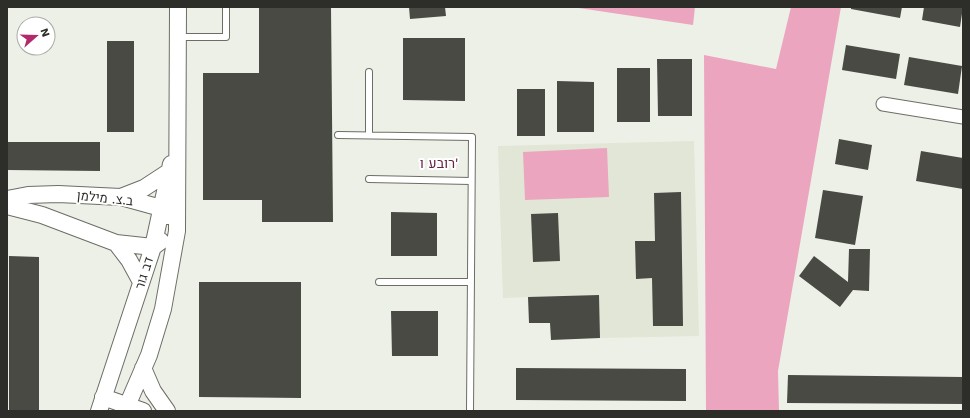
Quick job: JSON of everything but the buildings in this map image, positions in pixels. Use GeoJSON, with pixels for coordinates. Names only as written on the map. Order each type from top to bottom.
{"type":"FeatureCollection","features":[{"type":"Feature","properties":{"kind":"street","name":"דב גור"},"geometry":{"type":"LineString","coordinates":[[125,409],[143,368],[163,309],[177,231],[178,7]]}},
{"type":"Feature","properties":{"kind":"street"},"geometry":{"type":"LineString","coordinates":[[883,104],[963,117]]}},
{"type":"Feature","properties":{"kind":"street","name":"דב גור"},"geometry":{"type":"LineString","coordinates":[[101,404],[153,246],[170,171],[177,131]]}},
{"type":"Feature","properties":{"kind":"street"},"geometry":{"type":"LineString","coordinates":[[120,197],[144,188],[170,171]]}},
{"type":"Feature","properties":{"kind":"street","name":"ב.צ. מילמן"},"geometry":{"type":"LineString","coordinates":[[7,199],[28,195],[58,194],[120,197],[161,208]]}},
{"type":"Feature","properties":{"kind":"street"},"geometry":{"type":"LineString","coordinates":[[7,206],[42,215],[116,243],[153,246],[177,231],[161,208]]}},
{"type":"Feature","properties":{"kind":"street"},"geometry":{"type":"LineString","coordinates":[[116,243],[130,260],[141,282]]}},
{"type":"Feature","properties":{"kind":"street"},"geometry":{"type":"LineString","coordinates":[[143,368],[153,391],[167,411]]}},
{"type":"Feature","properties":{"kind":"street"},"geometry":{"type":"LineString","coordinates":[[101,404],[143,411]]}},
{"type":"Feature","properties":{"kind":"lane"},"geometry":{"type":"LineString","coordinates":[[179,38],[226,37],[226,7]]}},
{"type":"Feature","properties":{"kind":"lane"},"geometry":{"type":"LineString","coordinates":[[368,72],[369,135]]}},
{"type":"Feature","properties":{"kind":"lane"},"geometry":{"type":"LineString","coordinates":[[338,135],[472,137],[470,411]]}},
{"type":"Feature","properties":{"kind":"lane"},"geometry":{"type":"LineString","coordinates":[[369,179],[472,181]]}},
{"type":"Feature","properties":{"kind":"lane"},"geometry":{"type":"LineString","coordinates":[[378,282],[471,282]]}},
{"type":"Feature","properties":{"kind":"shaded area"},"geometry":{"type":"Polygon","coordinates":[[[572,7],[695,7],[693,25],[572,7]]]}},
{"type":"Feature","properties":{"kind":"shaded area"},"geometry":{"type":"Polygon","coordinates":[[[791,7],[841,7],[778,371],[779,411],[706,411],[704,55],[776,69],[791,7]]]}},
{"type":"Feature","properties":{"kind":"shaded area"},"geometry":{"type":"Polygon","coordinates":[[[694,141],[699,336],[600,338],[599,295],[503,298],[498,146],[694,141]]]}},
{"type":"Feature","properties":{"kind":"shaded area"},"geometry":{"type":"Polygon","coordinates":[[[607,148],[609,197],[525,200],[523,152],[607,148]]]}},
{"type":"Feature","properties":{"kind":"district","name":"רובע ו'"},"geometry":{"type":"Point","coordinates":[439,163]}}]}
